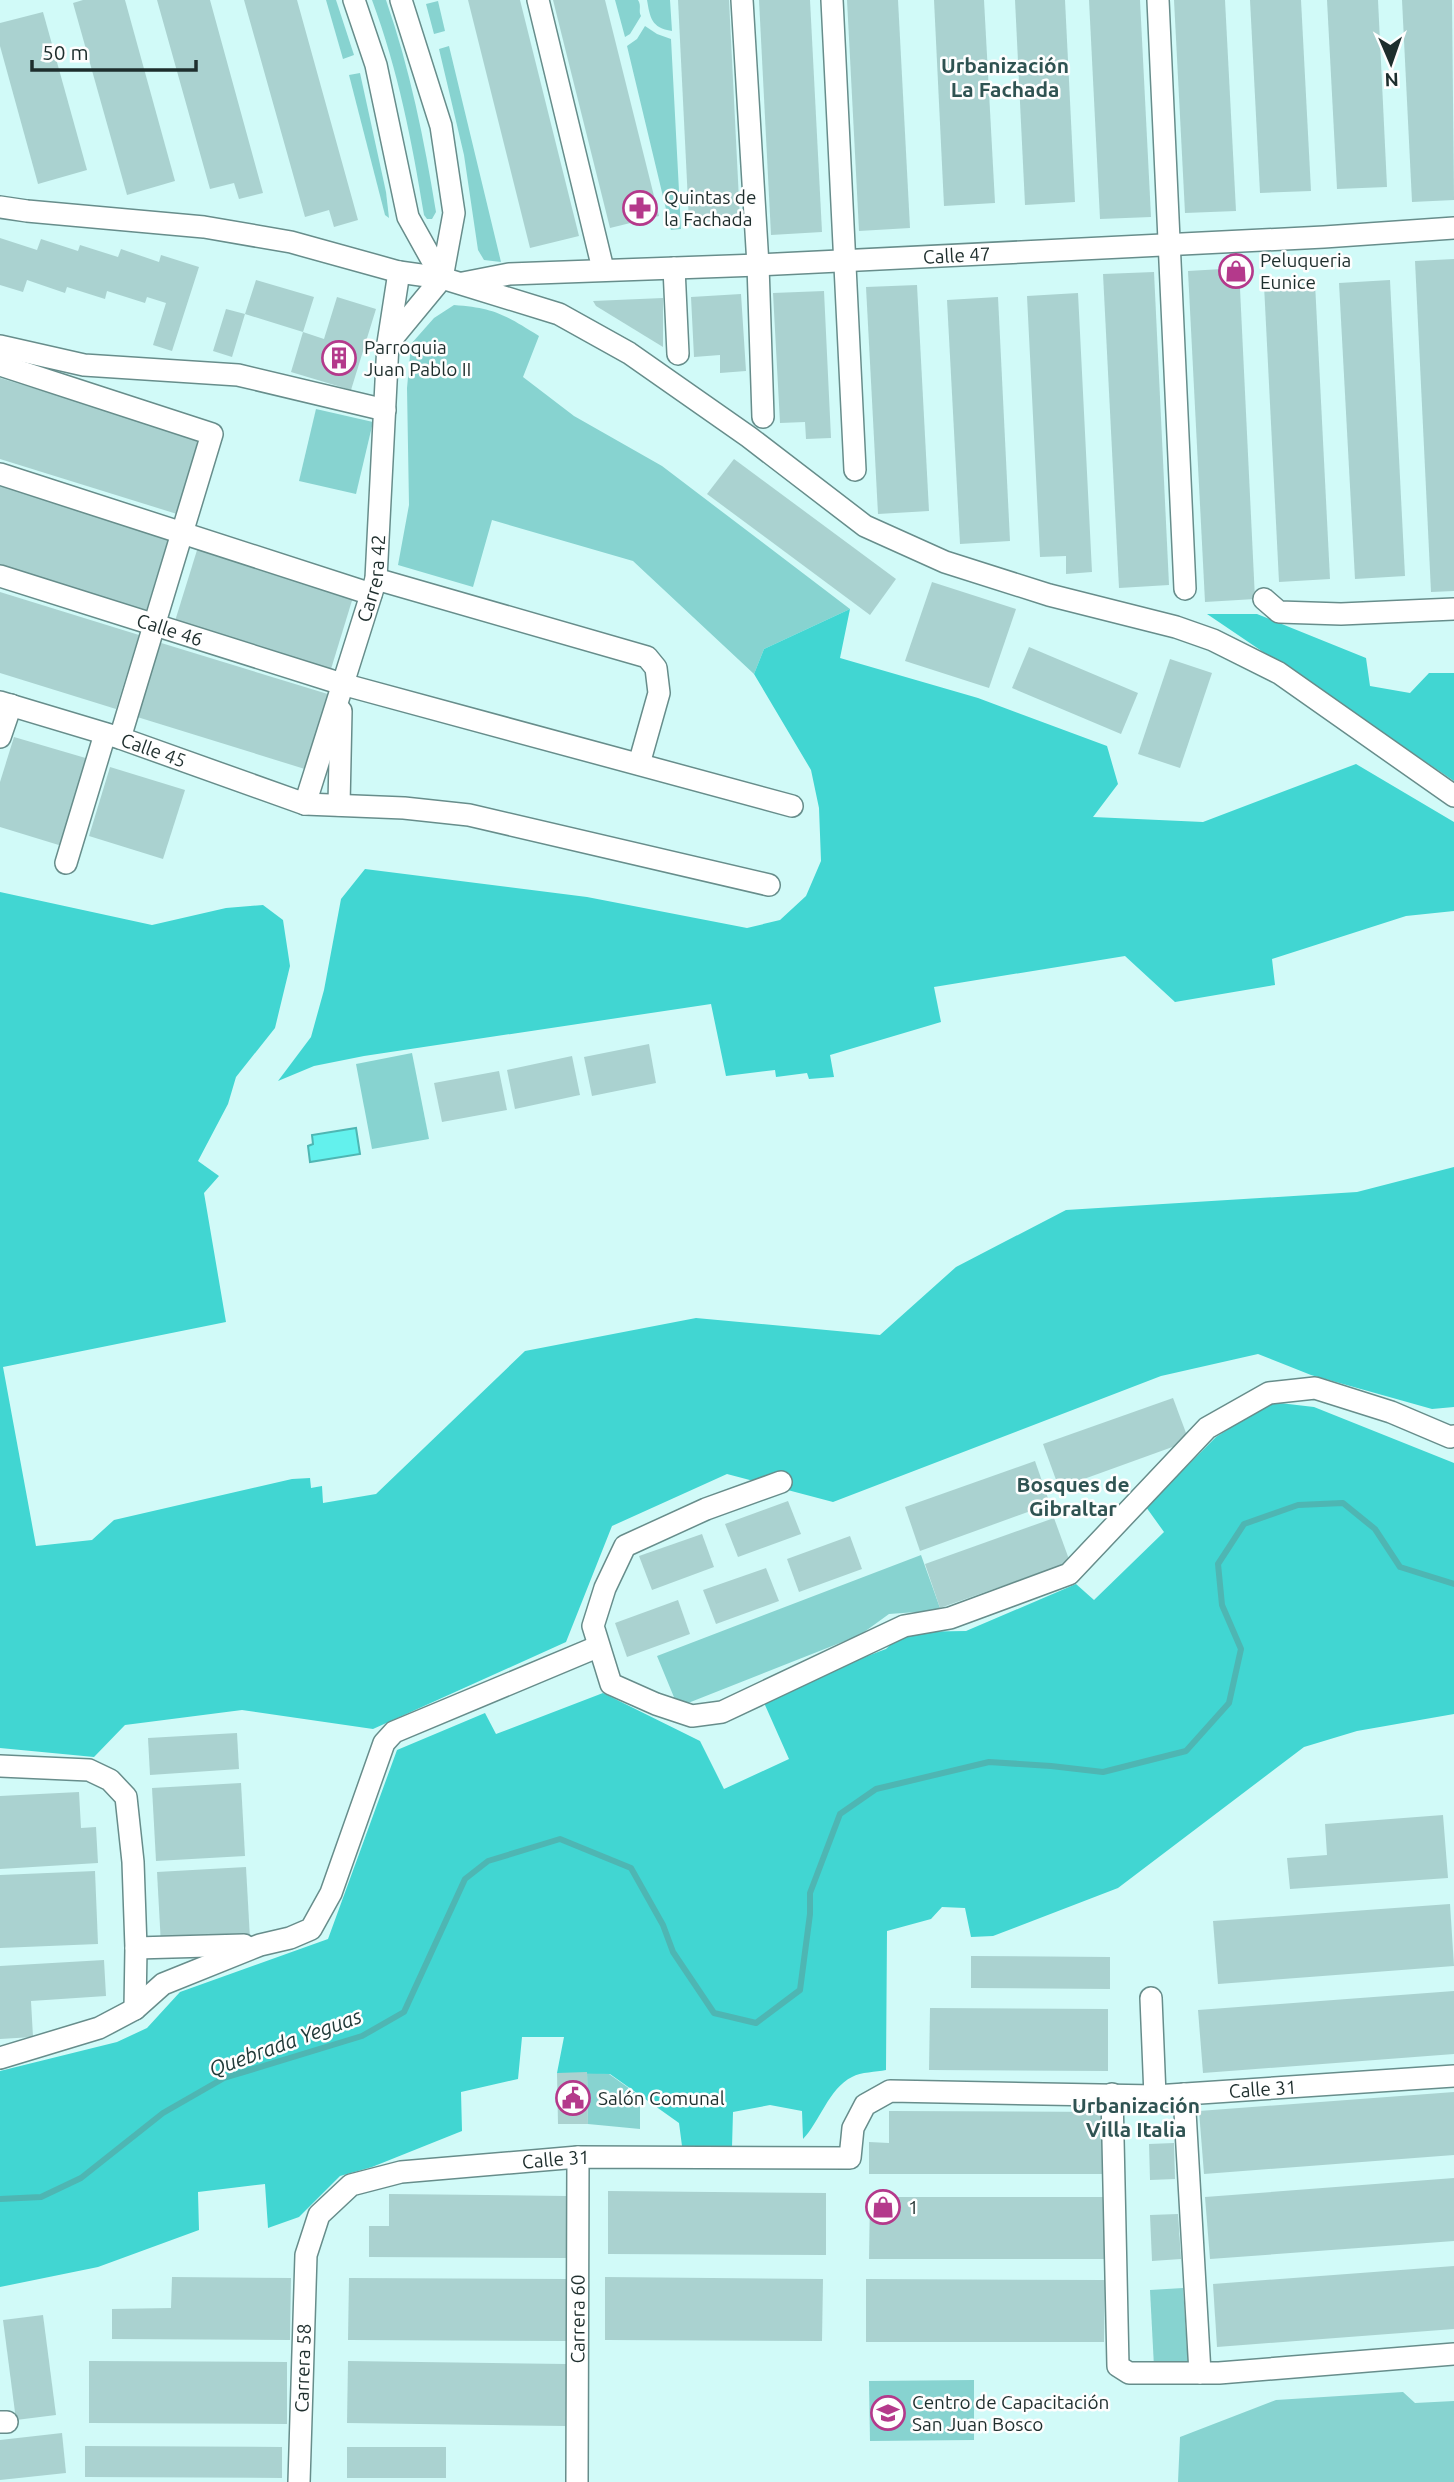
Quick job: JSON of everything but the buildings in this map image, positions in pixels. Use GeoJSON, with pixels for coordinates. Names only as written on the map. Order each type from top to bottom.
{"type":"FeatureCollection","features":[{"type":"Feature","properties":{"kind":"street"},"geometry":{"type":"LineString","coordinates":[[354,0],[376,65],[408,217],[451,280]]}},
{"type":"Feature","properties":{"kind":"street"},"geometry":{"type":"LineString","coordinates":[[388,343],[451,280],[454,213],[441,126],[401,0]]}},
{"type":"Feature","properties":{"kind":"street"},"geometry":{"type":"LineString","coordinates":[[538,0],[603,269]]}},
{"type":"Feature","properties":{"kind":"street"},"geometry":{"type":"LineString","coordinates":[[742,0],[758,265],[763,417]]}},
{"type":"Feature","properties":{"kind":"street"},"geometry":{"type":"LineString","coordinates":[[832,0],[855,470]]}},
{"type":"Feature","properties":{"kind":"street"},"geometry":{"type":"LineString","coordinates":[[1157,0],[1185,589]]}},
{"type":"Feature","properties":{"kind":"street"},"geometry":{"type":"LineString","coordinates":[[0,206],[27,211],[204,227],[291,242],[399,272],[451,280],[559,314],[629,353],[749,437],[865,526],[945,562],[1049,595],[1176,627],[1213,640],[1279,673],[1454,796]]}},
{"type":"Feature","properties":{"kind":"street","name":"Calle 47"},"geometry":{"type":"LineString","coordinates":[[451,280],[603,269],[758,265],[1454,228]]}},
{"type":"Feature","properties":{"kind":"street"},"geometry":{"type":"LineString","coordinates":[[674,268],[678,354]]}},
{"type":"Feature","properties":{"kind":"street","name":"Carrera 42"},"geometry":{"type":"LineString","coordinates":[[305,804],[374,586],[388,343],[399,272]]}},
{"type":"Feature","properties":{"kind":"street"},"geometry":{"type":"LineString","coordinates":[[0,346],[84,365],[238,375],[384,411]]}},
{"type":"Feature","properties":{"kind":"street"},"geometry":{"type":"LineString","coordinates":[[0,365],[212,434],[155,626],[66,863]]}},
{"type":"Feature","properties":{"kind":"street"},"geometry":{"type":"LineString","coordinates":[[0,474],[182,531],[374,586],[647,657],[656,668],[659,693],[639,764]]}},
{"type":"Feature","properties":{"kind":"street","name":"Calle 46"},"geometry":{"type":"LineString","coordinates":[[0,576],[342,684],[792,806]]}},
{"type":"Feature","properties":{"kind":"street"},"geometry":{"type":"LineString","coordinates":[[1264,599],[1279,612],[1341,614],[1454,609]]}},
{"type":"Feature","properties":{"kind":"street"},"geometry":{"type":"LineString","coordinates":[[339,805],[342,684]]}},
{"type":"Feature","properties":{"kind":"street"},"geometry":{"type":"LineString","coordinates":[[0,737],[5,703]]}},
{"type":"Feature","properties":{"kind":"street","name":"Calle 45"},"geometry":{"type":"LineString","coordinates":[[5,703],[113,736],[305,804],[404,808],[469,816],[769,885]]}},
{"type":"Feature","properties":{"kind":"street"},"geometry":{"type":"LineString","coordinates":[[781,1482],[706,1509],[625,1546],[604,1588],[593,1626],[597,1647],[611,1684],[692,1716],[722,1712],[904,1626],[950,1619],[1069,1574],[1207,1428],[1269,1392],[1315,1388],[1391,1412],[1450,1437],[1454,1436]]}},
{"type":"Feature","properties":{"kind":"street"},"geometry":{"type":"LineString","coordinates":[[0,2057],[99,2028],[135,2009],[163,1984],[260,1945],[290,1938],[311,1929],[331,1893],[384,1743],[394,1732],[597,1647]]}},
{"type":"Feature","properties":{"kind":"street"},"geometry":{"type":"LineString","coordinates":[[0,1766],[89,1770],[110,1780],[126,1797],[133,1861],[135,2009]]}},
{"type":"Feature","properties":{"kind":"street"},"geometry":{"type":"LineString","coordinates":[[136,1948],[260,1945]]}},
{"type":"Feature","properties":{"kind":"street"},"geometry":{"type":"LineString","coordinates":[[1151,1998],[1155,2096]]}},
{"type":"Feature","properties":{"kind":"street","name":"Calle 31"},"geometry":{"type":"LineString","coordinates":[[306,2255],[319,2215],[351,2185],[401,2172],[578,2157],[850,2158],[853,2128],[865,2105],[891,2091],[1155,2096],[1454,2076]]}},
{"type":"Feature","properties":{"kind":"street"},"geometry":{"type":"LineString","coordinates":[[1112,2094],[1118,2366],[1129,2373],[1200,2373],[1454,2354]]}},
{"type":"Feature","properties":{"kind":"street"},"geometry":{"type":"LineString","coordinates":[[1184,2094],[1200,2373]]}},
{"type":"Feature","properties":{"kind":"street","name":"Carrera 60"},"geometry":{"type":"LineString","coordinates":[[578,2157],[578,2482]]}},
{"type":"Feature","properties":{"kind":"street","name":"Carrera 58"},"geometry":{"type":"LineString","coordinates":[[299,2482],[306,2255]]}},
{"type":"Feature","properties":{"kind":"shaded area"},"geometry":{"type":"Polygon","coordinates":[[[326,0],[336,0],[354,55],[343,59],[326,0]]]}},
{"type":"Feature","properties":{"kind":"shaded area"},"geometry":{"type":"Polygon","coordinates":[[[372,0],[386,0],[402,52],[416,104],[436,212],[432,219],[427,219],[424,215],[403,106],[372,0]]]}},
{"type":"Feature","properties":{"kind":"shaded area"},"geometry":{"type":"Polygon","coordinates":[[[615,0],[638,0],[640,4],[641,16],[630,34],[625,37],[615,0]]]}},
{"type":"Feature","properties":{"kind":"shaded area"},"geometry":{"type":"Polygon","coordinates":[[[647,0],[670,0],[672,31],[665,30],[653,21],[647,0]]]}},
{"type":"Feature","properties":{"kind":"shaded area"},"geometry":{"type":"Polygon","coordinates":[[[438,1],[445,31],[434,34],[426,4],[438,1]]]}},
{"type":"Feature","properties":{"kind":"shaded area"},"geometry":{"type":"Polygon","coordinates":[[[645,26],[671,39],[681,229],[671,230],[627,46],[637,39],[645,26]]]}},
{"type":"Feature","properties":{"kind":"shaded area"},"geometry":{"type":"Polygon","coordinates":[[[449,46],[501,262],[484,260],[478,250],[464,155],[439,49],[449,46]]]}},
{"type":"Feature","properties":{"kind":"shaded area"},"geometry":{"type":"Polygon","coordinates":[[[360,73],[386,192],[389,218],[385,215],[349,75],[360,73]]]}},
{"type":"Feature","properties":{"kind":"shaded area"},"geometry":{"type":"Polygon","coordinates":[[[454,305],[480,308],[499,314],[539,336],[523,377],[574,416],[662,466],[850,609],[764,649],[754,674],[633,561],[492,520],[473,587],[398,565],[409,505],[407,388],[411,344],[434,318],[454,305]]]}},
{"type":"Feature","properties":{"kind":"shaded area"},"geometry":{"type":"Polygon","coordinates":[[[316,409],[373,422],[356,494],[299,481],[316,409]]]}},
{"type":"Feature","properties":{"kind":"shaded area"},"geometry":{"type":"Polygon","coordinates":[[[850,609],[840,658],[978,698],[1107,746],[1118,784],[1093,817],[1203,822],[1356,764],[1454,822],[1454,911],[1406,916],[1272,959],[1275,985],[1175,1002],[1125,956],[934,987],[941,1022],[830,1055],[834,1077],[809,1079],[807,1073],[776,1077],[775,1070],[726,1076],[711,1004],[364,1056],[314,1066],[278,1081],[311,1037],[324,990],[341,899],[365,869],[587,897],[747,928],[780,920],[806,896],[821,861],[819,808],[811,770],[754,674],[764,649],[850,609]]]}},
{"type":"Feature","properties":{"kind":"shaded area"},"geometry":{"type":"Polygon","coordinates":[[[1207,614],[1257,614],[1366,658],[1370,686],[1410,693],[1429,673],[1454,673],[1454,781],[1207,614]]]}},
{"type":"Feature","properties":{"kind":"shaded area"},"geometry":{"type":"Polygon","coordinates":[[[0,892],[152,925],[226,908],[263,905],[283,920],[290,966],[275,1028],[236,1077],[228,1104],[198,1161],[219,1176],[204,1193],[226,1322],[3,1367],[36,1546],[92,1540],[114,1520],[292,1479],[310,1478],[311,1488],[322,1486],[323,1503],[376,1494],[525,1351],[696,1318],[880,1335],[956,1267],[1066,1210],[1357,1192],[1454,1167],[1454,1407],[1432,1409],[1311,1375],[1258,1354],[1161,1376],[833,1502],[727,1474],[612,1526],[566,1642],[373,1729],[242,1710],[125,1725],[94,1757],[0,1748],[0,892]]]}},
{"type":"Feature","properties":{"kind":"shaded area"},"geometry":{"type":"Polygon","coordinates":[[[412,1053],[429,1139],[372,1149],[356,1064],[412,1053]]]}},
{"type":"Feature","properties":{"kind":"shaded area"},"geometry":{"type":"Polygon","coordinates":[[[356,1128],[360,1154],[310,1162],[308,1146],[313,1144],[312,1135],[356,1128]]]}},
{"type":"Feature","properties":{"kind":"shaded area"},"geometry":{"type":"Polygon","coordinates":[[[1271,1402],[1314,1407],[1454,1463],[1454,1714],[1357,1731],[1304,1747],[1118,1888],[993,1936],[971,1937],[965,1908],[942,1907],[931,1919],[887,1931],[886,2070],[860,2074],[844,2082],[803,2139],[802,2111],[770,2105],[733,2112],[732,2147],[682,2146],[679,2123],[610,2074],[557,2073],[564,2037],[522,2037],[518,2079],[461,2092],[462,2131],[372,2167],[340,2176],[299,2217],[268,2228],[265,2184],[198,2192],[199,2230],[98,2267],[0,2287],[0,2071],[117,2042],[147,2028],[180,1992],[328,1939],[397,1750],[485,1713],[496,1734],[603,1693],[700,1741],[724,1789],[789,1759],[761,1696],[886,1649],[904,1632],[966,1631],[1076,1584],[1094,1600],[1164,1532],[1146,1507],[1216,1437],[1271,1402]]]}},
{"type":"Feature","properties":{"kind":"shaded area"},"geometry":{"type":"Polygon","coordinates":[[[921,1555],[940,1608],[889,1614],[860,1635],[678,1707],[657,1656],[921,1555]]]}},
{"type":"Feature","properties":{"kind":"shaded area"},"geometry":{"type":"Polygon","coordinates":[[[587,2072],[609,2074],[640,2096],[640,2129],[588,2124],[587,2072]]]}},
{"type":"Feature","properties":{"kind":"shaded area"},"geometry":{"type":"Polygon","coordinates":[[[1183,2288],[1188,2365],[1154,2367],[1150,2290],[1183,2288]]]}},
{"type":"Feature","properties":{"kind":"shaded area"},"geometry":{"type":"Polygon","coordinates":[[[974,2380],[974,2440],[870,2441],[869,2381],[974,2380]]]}},
{"type":"Feature","properties":{"kind":"shaded area"},"geometry":{"type":"Polygon","coordinates":[[[1403,2392],[1415,2403],[1454,2401],[1454,2482],[1178,2482],[1180,2437],[1276,2400],[1403,2392]]]}},
{"type":"Feature","properties":{"kind":"waterway","name":"Quebrada Yeguas"},"geometry":{"type":"LineString","coordinates":[[0,2199],[41,2197],[81,2178],[163,2113],[224,2078],[362,2036],[404,2012],[465,1879],[488,1861],[560,1839],[631,1868],[663,1925],[673,1952],[714,2013],[756,2023],[800,1990],[810,1914],[810,1893],[840,1814],[876,1789],[989,1762],[1103,1772],[1186,1751],[1229,1703],[1241,1649],[1222,1605],[1218,1564],[1244,1524],[1298,1505],[1343,1503],[1375,1529],[1400,1567],[1454,1584]]}},
{"type":"Feature","properties":{"kind":"place","name":"Quintas de la Fachada"},"geometry":{"type":"Point","coordinates":[640,208]}},
{"type":"Feature","properties":{"kind":"place","name":"Peluqueria Eunice"},"geometry":{"type":"Point","coordinates":[1236,271]}},
{"type":"Feature","properties":{"kind":"place","name":"Parroquia Juan Pablo II"},"geometry":{"type":"Point","coordinates":[339,358]}},
{"type":"Feature","properties":{"kind":"place","name":"Salón Comunal"},"geometry":{"type":"Point","coordinates":[573,2098]}},
{"type":"Feature","properties":{"kind":"place","name":"1"},"geometry":{"type":"Point","coordinates":[883,2207]}},
{"type":"Feature","properties":{"kind":"place","name":"Centro de Capacitación San Juan Bosco"},"geometry":{"type":"Point","coordinates":[888,2413]}},
{"type":"Feature","properties":{"kind":"district","name":"Urbanización La Fachada"},"geometry":{"type":"Point","coordinates":[1005,77]}},
{"type":"Feature","properties":{"kind":"district","name":"Bosques de Gibraltar"},"geometry":{"type":"Point","coordinates":[1073,1496]}},
{"type":"Feature","properties":{"kind":"district","name":"Urbanización Villa Italia"},"geometry":{"type":"Point","coordinates":[1136,2117]}}]}
